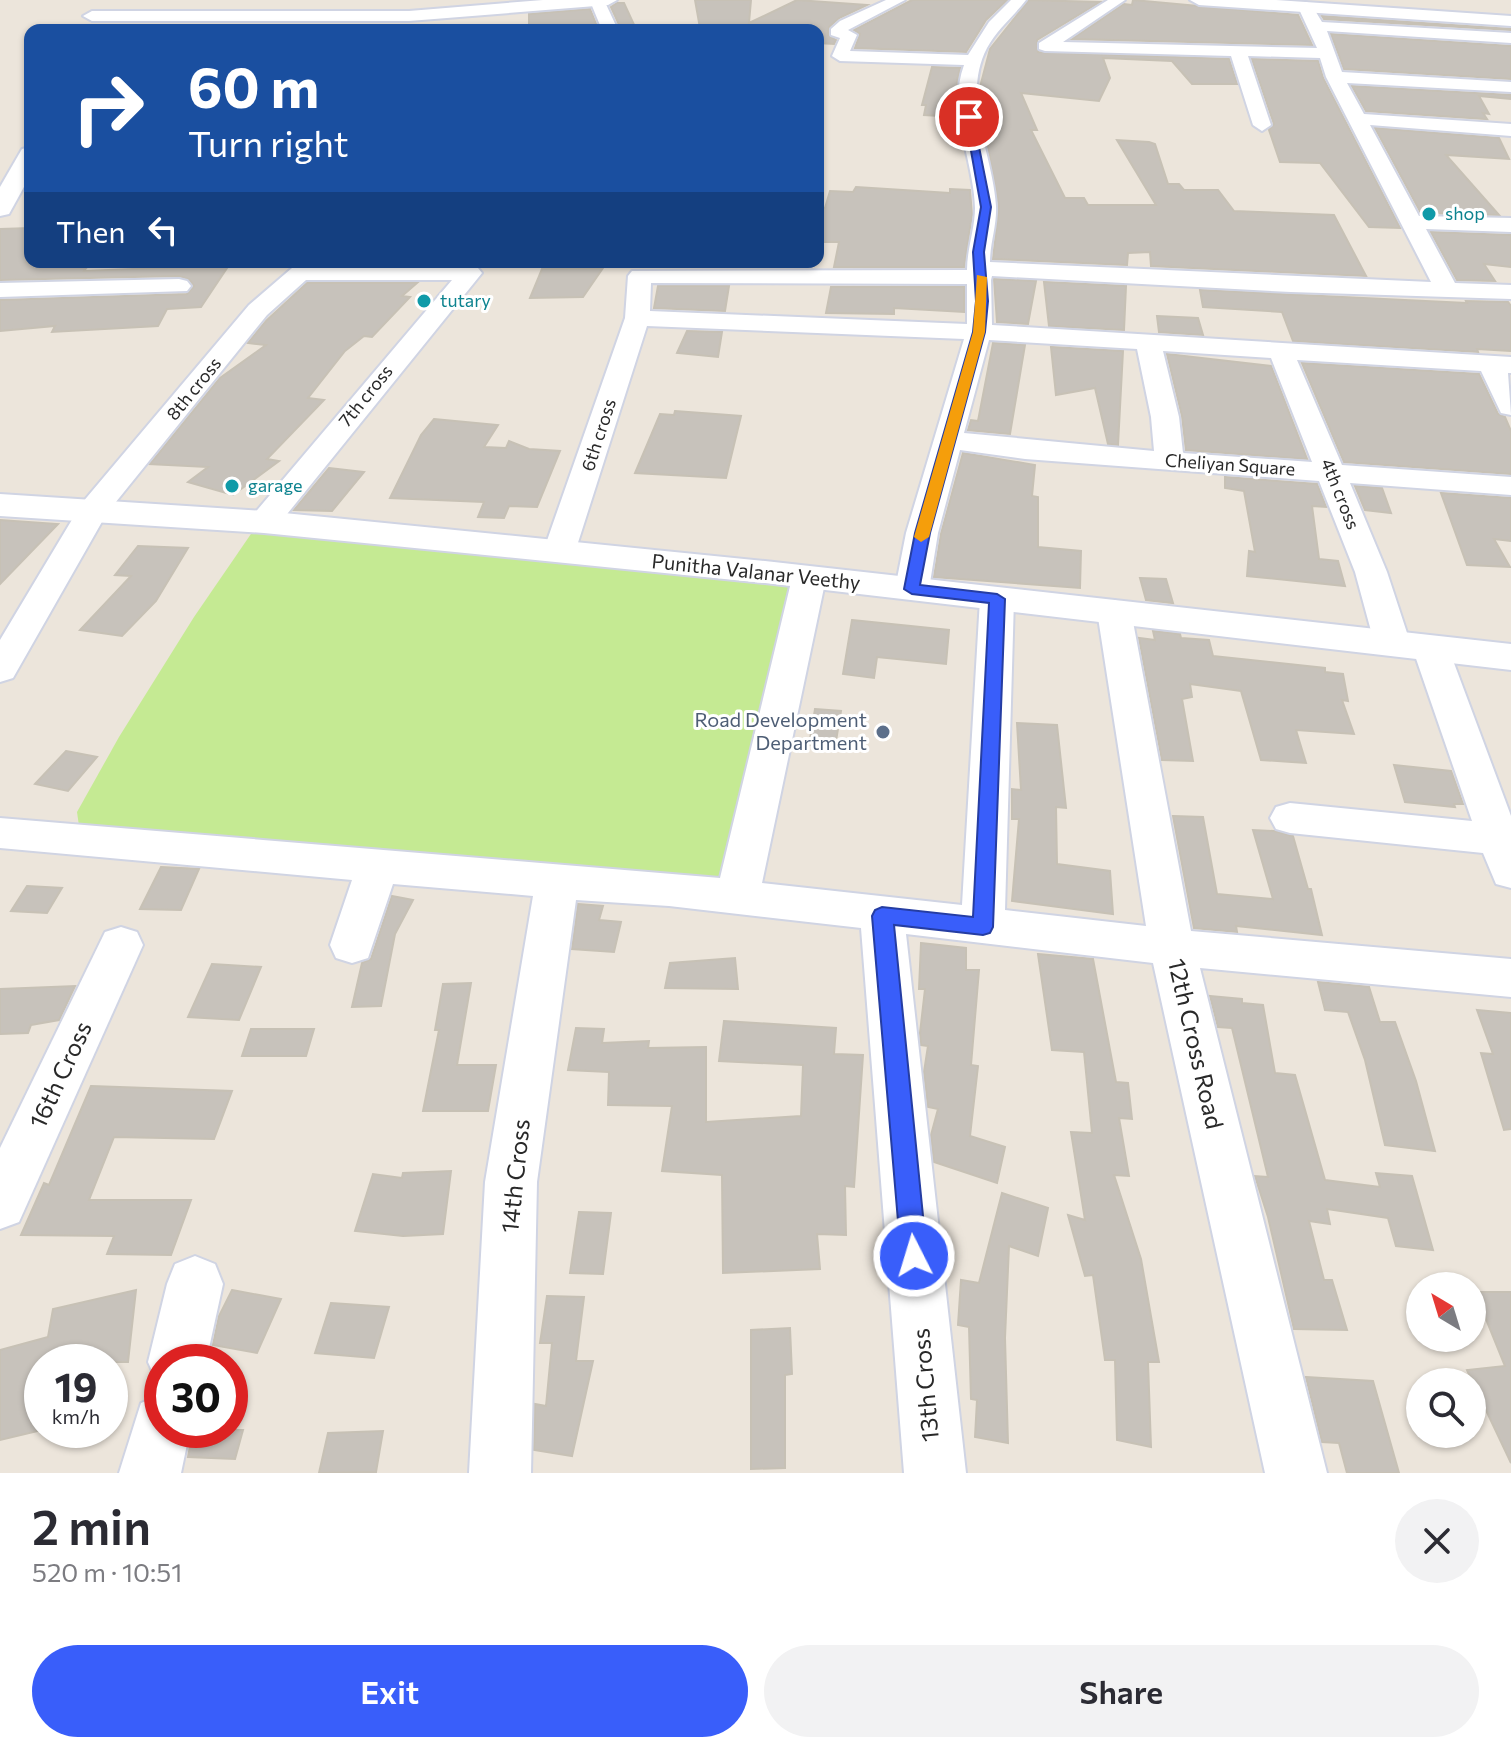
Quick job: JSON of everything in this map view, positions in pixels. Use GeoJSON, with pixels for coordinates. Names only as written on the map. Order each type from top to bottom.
{"type":"FeatureCollection","features":[{"type":"Feature","properties":{"kind":"street"},"geometry":{"type":"LineString","coordinates":[[80,0],[90,23],[230,14],[396,17],[608,0]]}},
{"type":"Feature","properties":{"kind":"street"},"geometry":{"type":"LineString","coordinates":[[898,0],[846,24],[837,32],[849,35],[840,56],[971,60]]}},
{"type":"Feature","properties":{"kind":"street"},"geometry":{"type":"LineString","coordinates":[[912,589],[922,533],[979,332],[979,252],[986,207],[969,117],[971,60],[993,24],[1019,0]]}},
{"type":"Feature","properties":{"kind":"street"},"geometry":{"type":"LineString","coordinates":[[1118,0],[1045,46],[1349,52]]}},
{"type":"Feature","properties":{"kind":"street"},"geometry":{"type":"LineString","coordinates":[[1199,0],[1511,21]]}},
{"type":"Feature","properties":{"kind":"street"},"geometry":{"type":"LineString","coordinates":[[597,1],[607,24]]}},
{"type":"Feature","properties":{"kind":"street"},"geometry":{"type":"LineString","coordinates":[[1306,7],[1317,26],[1335,77],[1372,151],[1414,222],[1447,290]]}},
{"type":"Feature","properties":{"kind":"street"},"geometry":{"type":"LineString","coordinates":[[1317,26],[1511,38]]}},
{"type":"Feature","properties":{"kind":"street"},"geometry":{"type":"LineString","coordinates":[[1238,51],[1262,125]]}},
{"type":"Feature","properties":{"kind":"street"},"geometry":{"type":"LineString","coordinates":[[1335,77],[1511,87]]}},
{"type":"Feature","properties":{"kind":"street"},"geometry":{"type":"LineString","coordinates":[[1358,119],[1511,130]]}},
{"type":"Feature","properties":{"kind":"street"},"geometry":{"type":"LineString","coordinates":[[0,209],[24,165]]}},
{"type":"Feature","properties":{"kind":"street"},"geometry":{"type":"LineString","coordinates":[[1414,222],[1511,225]]}},
{"type":"Feature","properties":{"kind":"street","name":"7th cross"},"geometry":{"type":"LineString","coordinates":[[264,522],[470,273],[418,268]]}},
{"type":"Feature","properties":{"kind":"street","name":"8th cross"},"geometry":{"type":"LineString","coordinates":[[0,670],[93,510],[258,310],[300,273],[418,268]]}},
{"type":"Feature","properties":{"kind":"street"},"geometry":{"type":"LineString","coordinates":[[981,273],[1511,292]]}},
{"type":"Feature","properties":{"kind":"street","name":"6th cross"},"geometry":{"type":"LineString","coordinates":[[559,552],[637,318],[640,276],[981,273]]}},
{"type":"Feature","properties":{"kind":"street"},"geometry":{"type":"LineString","coordinates":[[0,290],[179,286]]}},
{"type":"Feature","properties":{"kind":"street"},"geometry":{"type":"LineString","coordinates":[[637,318],[979,332],[1501,364],[1511,407]]}},
{"type":"Feature","properties":{"kind":"street"},"geometry":{"type":"LineString","coordinates":[[1148,342],[1165,417],[1169,461]]}},
{"type":"Feature","properties":{"kind":"street","name":"4th cross"},"geometry":{"type":"LineString","coordinates":[[1280,349],[1371,572],[1392,642]]}},
{"type":"Feature","properties":{"kind":"street","name":"Cheliyan Square"},"geometry":{"type":"LineString","coordinates":[[949,440],[1025,450],[1511,486]]}},
{"type":"Feature","properties":{"kind":"street","name":"Punitha Valanar Veethy"},"geometry":{"type":"LineString","coordinates":[[0,505],[264,522],[912,589],[1511,657]]}},
{"type":"Feature","properties":{"kind":"street"},"geometry":{"type":"LineString","coordinates":[[737,897],[809,578]]}},
{"type":"Feature","properties":{"kind":"street"},"geometry":{"type":"LineString","coordinates":[[983,927],[997,599]]}},
{"type":"Feature","properties":{"kind":"street","name":"12th Cross Road"},"geometry":{"type":"LineString","coordinates":[[1114,611],[1172,947],[1296,1473]]}},
{"type":"Feature","properties":{"kind":"street"},"geometry":{"type":"LineString","coordinates":[[1290,818],[1507,850],[1430,647]]}},
{"type":"Feature","properties":{"kind":"street"},"geometry":{"type":"LineString","coordinates":[[0,833],[669,889],[882,916],[1172,947],[1511,978]]}},
{"type":"Feature","properties":{"kind":"street"},"geometry":{"type":"LineString","coordinates":[[352,945],[378,865]]}},
{"type":"Feature","properties":{"kind":"street","name":"14th Cross"},"geometry":{"type":"LineString","coordinates":[[500,1473],[511,1182],[557,882]]}},
{"type":"Feature","properties":{"kind":"street","name":"13th Cross"},"geometry":{"type":"LineString","coordinates":[[882,916],[935,1473]]}},
{"type":"Feature","properties":{"kind":"street","name":"16th Cross"},"geometry":{"type":"LineString","coordinates":[[0,1204],[121,945]]}},
{"type":"Feature","properties":{"kind":"street"},"geometry":{"type":"LineString","coordinates":[[181,1344],[195,1284]]}},
{"type":"Feature","properties":{"kind":"street"},"geometry":{"type":"LineString","coordinates":[[150,1473],[156,1448]]}},
{"type":"Feature","properties":{"kind":"green space"},"geometry":{"type":"Polygon","coordinates":[[[253,531],[662,570],[794,587],[731,880],[79,826],[77,812],[119,737],[194,617],[253,531]]]}},
{"type":"Feature","properties":{"kind":"building"},"geometry":{"type":"Polygon","coordinates":[[[695,0],[751,0],[749,23],[797,0],[867,5],[839,18],[829,27],[828,35],[836,40],[834,44],[824,43],[824,24],[699,24],[695,0]]]}},
{"type":"Feature","properties":{"kind":"building"},"geometry":{"type":"Polygon","coordinates":[[[912,0],[1007,0],[986,20],[966,52],[855,48],[860,34],[854,30],[912,0]]]}},
{"type":"Feature","properties":{"kind":"building"},"geometry":{"type":"Polygon","coordinates":[[[1029,0],[1100,2],[1037,40],[1038,52],[1229,59],[1237,84],[1192,84],[1172,61],[1103,58],[1110,78],[1099,101],[1021,93],[1037,130],[1031,130],[1065,198],[1084,198],[1088,205],[1156,205],[1117,140],[1149,142],[1155,144],[1168,184],[1179,184],[1184,190],[1218,190],[1234,211],[1334,215],[1366,276],[1151,266],[1150,252],[1128,253],[1127,265],[993,259],[999,206],[980,87],[990,49],[1029,0]]]}},
{"type":"Feature","properties":{"kind":"building"},"geometry":{"type":"Polygon","coordinates":[[[1133,0],[1298,15],[1312,45],[1072,39],[1124,4],[1132,5],[1133,0]]]}},
{"type":"Feature","properties":{"kind":"building"},"geometry":{"type":"Polygon","coordinates":[[[624,3],[634,24],[619,24],[611,7],[624,3]]]}},
{"type":"Feature","properties":{"kind":"building"},"geometry":{"type":"Polygon","coordinates":[[[590,9],[596,24],[529,24],[529,14],[590,9]]]}},
{"type":"Feature","properties":{"kind":"building"},"geometry":{"type":"Polygon","coordinates":[[[1322,16],[1511,29],[1511,30],[1324,19],[1322,16]]]}},
{"type":"Feature","properties":{"kind":"building"},"geometry":{"type":"Polygon","coordinates":[[[1331,34],[1511,46],[1511,79],[1344,69],[1331,34]]]}},
{"type":"Feature","properties":{"kind":"building"},"geometry":{"type":"Polygon","coordinates":[[[1252,59],[1318,61],[1323,78],[1400,228],[1369,227],[1320,163],[1280,162],[1269,130],[1274,124],[1252,59]]]}},
{"type":"Feature","properties":{"kind":"building"},"geometry":{"type":"Polygon","coordinates":[[[932,67],[960,68],[957,117],[924,115],[926,105],[922,105],[932,67]]]}},
{"type":"Feature","properties":{"kind":"building"},"geometry":{"type":"Polygon","coordinates":[[[1352,86],[1511,95],[1511,99],[1479,96],[1489,114],[1483,113],[1487,119],[1366,111],[1352,86]]]}},
{"type":"Feature","properties":{"kind":"building"},"geometry":{"type":"Polygon","coordinates":[[[1375,128],[1499,138],[1509,159],[1446,155],[1499,215],[1421,213],[1375,128]]]}},
{"type":"Feature","properties":{"kind":"building"},"geometry":{"type":"Polygon","coordinates":[[[856,187],[950,193],[950,189],[970,190],[972,215],[964,267],[834,267],[839,242],[824,242],[824,208],[830,191],[853,192],[856,187]]]}},
{"type":"Feature","properties":{"kind":"building"},"geometry":{"type":"Polygon","coordinates":[[[24,228],[24,268],[86,268],[84,271],[227,268],[201,307],[167,309],[158,326],[52,332],[55,326],[0,331],[0,300],[187,294],[194,286],[189,279],[179,276],[0,280],[0,229],[24,228]]]}},
{"type":"Feature","properties":{"kind":"building"},"geometry":{"type":"Polygon","coordinates":[[[1431,232],[1511,235],[1511,267],[1484,264],[1495,281],[1457,280],[1431,232]]]}},
{"type":"Feature","properties":{"kind":"building"},"geometry":{"type":"Polygon","coordinates":[[[603,268],[583,297],[530,298],[542,269],[603,268]]]}},
{"type":"Feature","properties":{"kind":"building"},"geometry":{"type":"Polygon","coordinates":[[[994,279],[1036,281],[1028,324],[997,322],[994,279]]]}},
{"type":"Feature","properties":{"kind":"building"},"geometry":{"type":"Polygon","coordinates":[[[1044,282],[1126,286],[1124,330],[1049,326],[1044,282]]]}},
{"type":"Feature","properties":{"kind":"building"},"geometry":{"type":"Polygon","coordinates":[[[307,283],[417,283],[402,296],[410,297],[372,337],[364,336],[345,351],[308,398],[324,400],[267,459],[279,461],[233,495],[188,482],[208,467],[150,464],[220,378],[266,345],[248,343],[266,321],[307,283]]]}},
{"type":"Feature","properties":{"kind":"building"},"geometry":{"type":"Polygon","coordinates":[[[658,286],[729,286],[725,311],[654,308],[658,286]]]}},
{"type":"Feature","properties":{"kind":"building"},"geometry":{"type":"Polygon","coordinates":[[[831,287],[964,287],[964,312],[894,308],[894,314],[826,313],[831,287]]]}},
{"type":"Feature","properties":{"kind":"building"},"geometry":{"type":"Polygon","coordinates":[[[1200,290],[1467,303],[1508,302],[1511,306],[1511,351],[1477,349],[1478,352],[1293,341],[1282,312],[1203,307],[1200,290]]]}},
{"type":"Feature","properties":{"kind":"building"},"geometry":{"type":"Polygon","coordinates":[[[1157,316],[1198,318],[1203,335],[1159,332],[1157,316]]]}},
{"type":"Feature","properties":{"kind":"building"},"geometry":{"type":"Polygon","coordinates":[[[687,331],[722,332],[718,357],[677,353],[687,331]]]}},
{"type":"Feature","properties":{"kind":"building"},"geometry":{"type":"Polygon","coordinates":[[[993,343],[1025,345],[1010,434],[968,430],[971,420],[978,421],[993,343]]]}},
{"type":"Feature","properties":{"kind":"building"},"geometry":{"type":"Polygon","coordinates":[[[1051,347],[1123,351],[1118,445],[1108,444],[1095,388],[1056,395],[1051,347]]]}},
{"type":"Feature","properties":{"kind":"building"},"geometry":{"type":"Polygon","coordinates":[[[1167,354],[1271,366],[1307,459],[1186,450],[1182,416],[1167,354]]]}},
{"type":"Feature","properties":{"kind":"building"},"geometry":{"type":"Polygon","coordinates":[[[1302,363],[1479,374],[1498,414],[1505,417],[1511,431],[1511,474],[1344,462],[1302,363]]]}},
{"type":"Feature","properties":{"kind":"building"},"geometry":{"type":"Polygon","coordinates":[[[675,411],[741,416],[726,478],[635,473],[660,414],[674,415],[675,411]]]}},
{"type":"Feature","properties":{"kind":"building"},"geometry":{"type":"Polygon","coordinates":[[[434,419],[498,425],[484,447],[506,448],[509,441],[529,449],[560,451],[537,507],[509,506],[504,518],[478,517],[484,502],[390,498],[421,435],[434,419]]]}},
{"type":"Feature","properties":{"kind":"building"},"geometry":{"type":"Polygon","coordinates":[[[963,453],[1035,465],[1032,496],[1038,497],[1038,547],[1081,551],[1080,588],[934,577],[941,534],[963,453]]]}},
{"type":"Feature","properties":{"kind":"building"},"geometry":{"type":"Polygon","coordinates":[[[329,468],[364,472],[332,511],[294,510],[329,468]]]}},
{"type":"Feature","properties":{"kind":"building"},"geometry":{"type":"Polygon","coordinates":[[[1225,477],[1317,484],[1326,507],[1312,506],[1319,559],[1338,561],[1345,586],[1247,576],[1249,551],[1255,552],[1244,491],[1225,488],[1225,477]]]}},
{"type":"Feature","properties":{"kind":"building"},"geometry":{"type":"Polygon","coordinates":[[[1355,486],[1382,488],[1391,513],[1365,510],[1355,486]]]}},
{"type":"Feature","properties":{"kind":"building"},"geometry":{"type":"Polygon","coordinates":[[[1441,493],[1511,498],[1511,541],[1494,539],[1510,567],[1467,565],[1441,493]]]}},
{"type":"Feature","properties":{"kind":"building"},"geometry":{"type":"Polygon","coordinates":[[[0,520],[58,524],[0,584],[0,520]]]}},
{"type":"Feature","properties":{"kind":"building"},"geometry":{"type":"Polygon","coordinates":[[[138,546],[188,548],[156,601],[122,636],[80,630],[131,576],[115,575],[138,546]]]}},
{"type":"Feature","properties":{"kind":"building"},"geometry":{"type":"Polygon","coordinates":[[[1140,578],[1166,579],[1173,603],[1146,600],[1140,578]]]}},
{"type":"Feature","properties":{"kind":"building"},"geometry":{"type":"Polygon","coordinates":[[[852,620],[949,630],[946,664],[877,657],[874,678],[843,674],[852,620]]]}},
{"type":"Feature","properties":{"kind":"building"},"geometry":{"type":"Polygon","coordinates":[[[1153,631],[1180,634],[1181,638],[1209,640],[1213,656],[1325,668],[1325,672],[1343,674],[1348,701],[1342,700],[1354,734],[1296,730],[1306,763],[1261,760],[1241,691],[1190,684],[1192,697],[1182,699],[1193,761],[1162,760],[1139,638],[1155,640],[1153,631]]]}},
{"type":"Feature","properties":{"kind":"building"},"geometry":{"type":"Polygon","coordinates":[[[815,709],[841,711],[835,747],[809,745],[815,709]]]}},
{"type":"Feature","properties":{"kind":"building"},"geometry":{"type":"Polygon","coordinates":[[[1017,723],[1057,725],[1066,808],[1056,807],[1057,864],[1110,871],[1113,914],[1012,901],[1019,819],[1012,819],[1012,789],[1021,790],[1017,723]]]}},
{"type":"Feature","properties":{"kind":"building"},"geometry":{"type":"Polygon","coordinates":[[[66,751],[97,757],[68,791],[35,784],[66,751]]]}},
{"type":"Feature","properties":{"kind":"building"},"geometry":{"type":"Polygon","coordinates":[[[1394,765],[1451,771],[1463,804],[1454,804],[1455,807],[1405,802],[1394,765]]]}},
{"type":"Feature","properties":{"kind":"building"},"geometry":{"type":"Polygon","coordinates":[[[1173,816],[1203,817],[1217,894],[1273,899],[1253,830],[1293,836],[1322,935],[1236,926],[1237,932],[1194,928],[1173,816]]]}},
{"type":"Feature","properties":{"kind":"building"},"geometry":{"type":"Polygon","coordinates":[[[161,867],[199,869],[181,910],[140,909],[161,867]]]}},
{"type":"Feature","properties":{"kind":"building"},"geometry":{"type":"Polygon","coordinates":[[[27,886],[62,888],[47,913],[11,911],[27,886]]]}},
{"type":"Feature","properties":{"kind":"building"},"geometry":{"type":"Polygon","coordinates":[[[392,896],[413,900],[395,934],[381,1006],[352,1007],[362,963],[371,959],[392,896]]]}},
{"type":"Feature","properties":{"kind":"building"},"geometry":{"type":"Polygon","coordinates":[[[578,904],[603,906],[599,920],[621,922],[614,952],[572,949],[578,904]]]}},
{"type":"Feature","properties":{"kind":"building"},"geometry":{"type":"Polygon","coordinates":[[[921,943],[966,948],[966,970],[979,970],[971,1065],[978,1066],[970,1136],[1005,1147],[997,1183],[934,1162],[931,1135],[938,1109],[928,1107],[924,1072],[928,1046],[921,1045],[925,989],[919,989],[921,943]]]}},
{"type":"Feature","properties":{"kind":"building"},"geometry":{"type":"Polygon","coordinates":[[[1038,954],[1093,959],[1116,1082],[1128,1083],[1132,1119],[1119,1118],[1129,1176],[1114,1175],[1141,1259],[1159,1362],[1148,1362],[1151,1447],[1117,1440],[1115,1360],[1105,1360],[1093,1275],[1085,1276],[1068,1215],[1085,1220],[1071,1132],[1092,1133],[1084,1052],[1052,1050],[1038,954]]]}},
{"type":"Feature","properties":{"kind":"building"},"geometry":{"type":"Polygon","coordinates":[[[735,958],[738,989],[665,988],[670,963],[735,958]]]}},
{"type":"Feature","properties":{"kind":"building"},"geometry":{"type":"Polygon","coordinates":[[[212,964],[261,967],[239,1020],[188,1017],[212,964]]]}},
{"type":"Feature","properties":{"kind":"building"},"geometry":{"type":"Polygon","coordinates":[[[1318,982],[1369,987],[1380,1022],[1395,1022],[1416,1081],[1435,1151],[1385,1145],[1365,1060],[1348,1012],[1325,1010],[1318,982]]]}},
{"type":"Feature","properties":{"kind":"building"},"geometry":{"type":"Polygon","coordinates":[[[471,983],[457,1065],[496,1065],[488,1111],[423,1111],[439,1030],[435,1030],[443,984],[471,983]]]}},
{"type":"Feature","properties":{"kind":"building"},"geometry":{"type":"Polygon","coordinates":[[[75,986],[59,1020],[31,1025],[28,1033],[0,1034],[0,989],[75,986]]]}},
{"type":"Feature","properties":{"kind":"building"},"geometry":{"type":"Polygon","coordinates":[[[1210,996],[1263,1005],[1275,1073],[1295,1075],[1325,1180],[1380,1187],[1376,1173],[1412,1176],[1433,1250],[1396,1246],[1388,1218],[1327,1209],[1330,1224],[1309,1221],[1324,1280],[1332,1280],[1347,1330],[1294,1329],[1268,1217],[1255,1176],[1268,1177],[1232,1028],[1218,1027],[1210,996]]]}},
{"type":"Feature","properties":{"kind":"building"},"geometry":{"type":"Polygon","coordinates":[[[1477,1010],[1511,1013],[1511,1129],[1504,1130],[1481,1053],[1493,1054],[1477,1010]]]}},
{"type":"Feature","properties":{"kind":"building"},"geometry":{"type":"Polygon","coordinates":[[[724,1021],[836,1028],[834,1054],[863,1055],[854,1187],[845,1186],[846,1235],[817,1234],[820,1269],[723,1273],[722,1175],[662,1171],[672,1106],[608,1105],[609,1072],[568,1070],[576,1028],[604,1029],[602,1043],[649,1041],[648,1048],[706,1047],[706,1122],[801,1116],[803,1065],[719,1061],[724,1021]]]}},
{"type":"Feature","properties":{"kind":"building"},"geometry":{"type":"Polygon","coordinates":[[[251,1029],[314,1029],[306,1056],[242,1056],[251,1029]]]}},
{"type":"Feature","properties":{"kind":"building"},"geometry":{"type":"Polygon","coordinates":[[[91,1086],[232,1091],[214,1139],[114,1137],[89,1200],[191,1200],[171,1255],[107,1254],[114,1236],[21,1235],[44,1183],[49,1185],[91,1086]]]}},
{"type":"Feature","properties":{"kind":"building"},"geometry":{"type":"Polygon","coordinates":[[[451,1171],[443,1234],[403,1236],[355,1231],[373,1174],[402,1178],[403,1173],[451,1171]]]}},
{"type":"Feature","properties":{"kind":"building"},"geometry":{"type":"Polygon","coordinates":[[[1002,1193],[1048,1208],[1038,1256],[1009,1246],[1005,1338],[1008,1443],[975,1437],[977,1400],[971,1399],[969,1327],[958,1325],[961,1280],[979,1283],[1002,1193]]]}},
{"type":"Feature","properties":{"kind":"building"},"geometry":{"type":"Polygon","coordinates":[[[579,1212],[611,1213],[603,1274],[570,1273],[579,1212]]]}},
{"type":"Feature","properties":{"kind":"building"},"geometry":{"type":"Polygon","coordinates":[[[136,1290],[128,1362],[128,1344],[24,1344],[24,1434],[0,1440],[0,1350],[48,1337],[53,1309],[136,1290]]]}},
{"type":"Feature","properties":{"kind":"building"},"geometry":{"type":"Polygon","coordinates":[[[232,1290],[281,1299],[257,1353],[248,1351],[248,1344],[213,1344],[219,1316],[232,1290]]]}},
{"type":"Feature","properties":{"kind":"building"},"geometry":{"type":"Polygon","coordinates":[[[1486,1292],[1511,1292],[1511,1463],[1486,1410],[1486,1368],[1505,1366],[1486,1319],[1486,1292]]]}},
{"type":"Feature","properties":{"kind":"building"},"geometry":{"type":"Polygon","coordinates":[[[547,1296],[584,1297],[576,1361],[593,1361],[572,1456],[534,1450],[535,1404],[546,1406],[552,1343],[540,1343],[547,1296]]]}},
{"type":"Feature","properties":{"kind":"building"},"geometry":{"type":"Polygon","coordinates":[[[331,1303],[389,1307],[374,1358],[315,1353],[331,1303]]]}},
{"type":"Feature","properties":{"kind":"building"},"geometry":{"type":"Polygon","coordinates":[[[790,1328],[792,1374],[785,1375],[785,1468],[751,1469],[751,1330],[790,1328]]]}},
{"type":"Feature","properties":{"kind":"building"},"geometry":{"type":"Polygon","coordinates":[[[1306,1377],[1373,1381],[1399,1473],[1347,1473],[1339,1443],[1322,1442],[1306,1377]]]}},
{"type":"Feature","properties":{"kind":"building"},"geometry":{"type":"Polygon","coordinates":[[[383,1431],[376,1472],[319,1473],[328,1433],[383,1431]]]}},
{"type":"Feature","properties":{"kind":"building"},"geometry":{"type":"Polygon","coordinates":[[[190,1448],[238,1448],[235,1459],[188,1457],[190,1448]]]}},
{"type":"Feature","properties":{"kind":"slow traffic"},"geometry":{"type":"LineString","coordinates":[[921,537],[979,332],[981,277]]}},
{"type":"Feature","properties":{"kind":"place","name":"shop"},"geometry":{"type":"Point","coordinates":[1429,214]}},
{"type":"Feature","properties":{"kind":"place","name":"tutary"},"geometry":{"type":"Point","coordinates":[424,301]}},
{"type":"Feature","properties":{"kind":"place","name":"garage"},"geometry":{"type":"Point","coordinates":[232,486]}},
{"type":"Feature","properties":{"kind":"place","name":"Road Development Department"},"geometry":{"type":"Point","coordinates":[883,732]}},
{"type":"Feature","properties":{"kind":"route"},"geometry":{"type":"LineString","coordinates":[[914,1256],[882,916],[983,927],[997,599],[912,589],[922,533],[979,332],[982,301],[979,252],[986,207],[969,117]]}}]}
